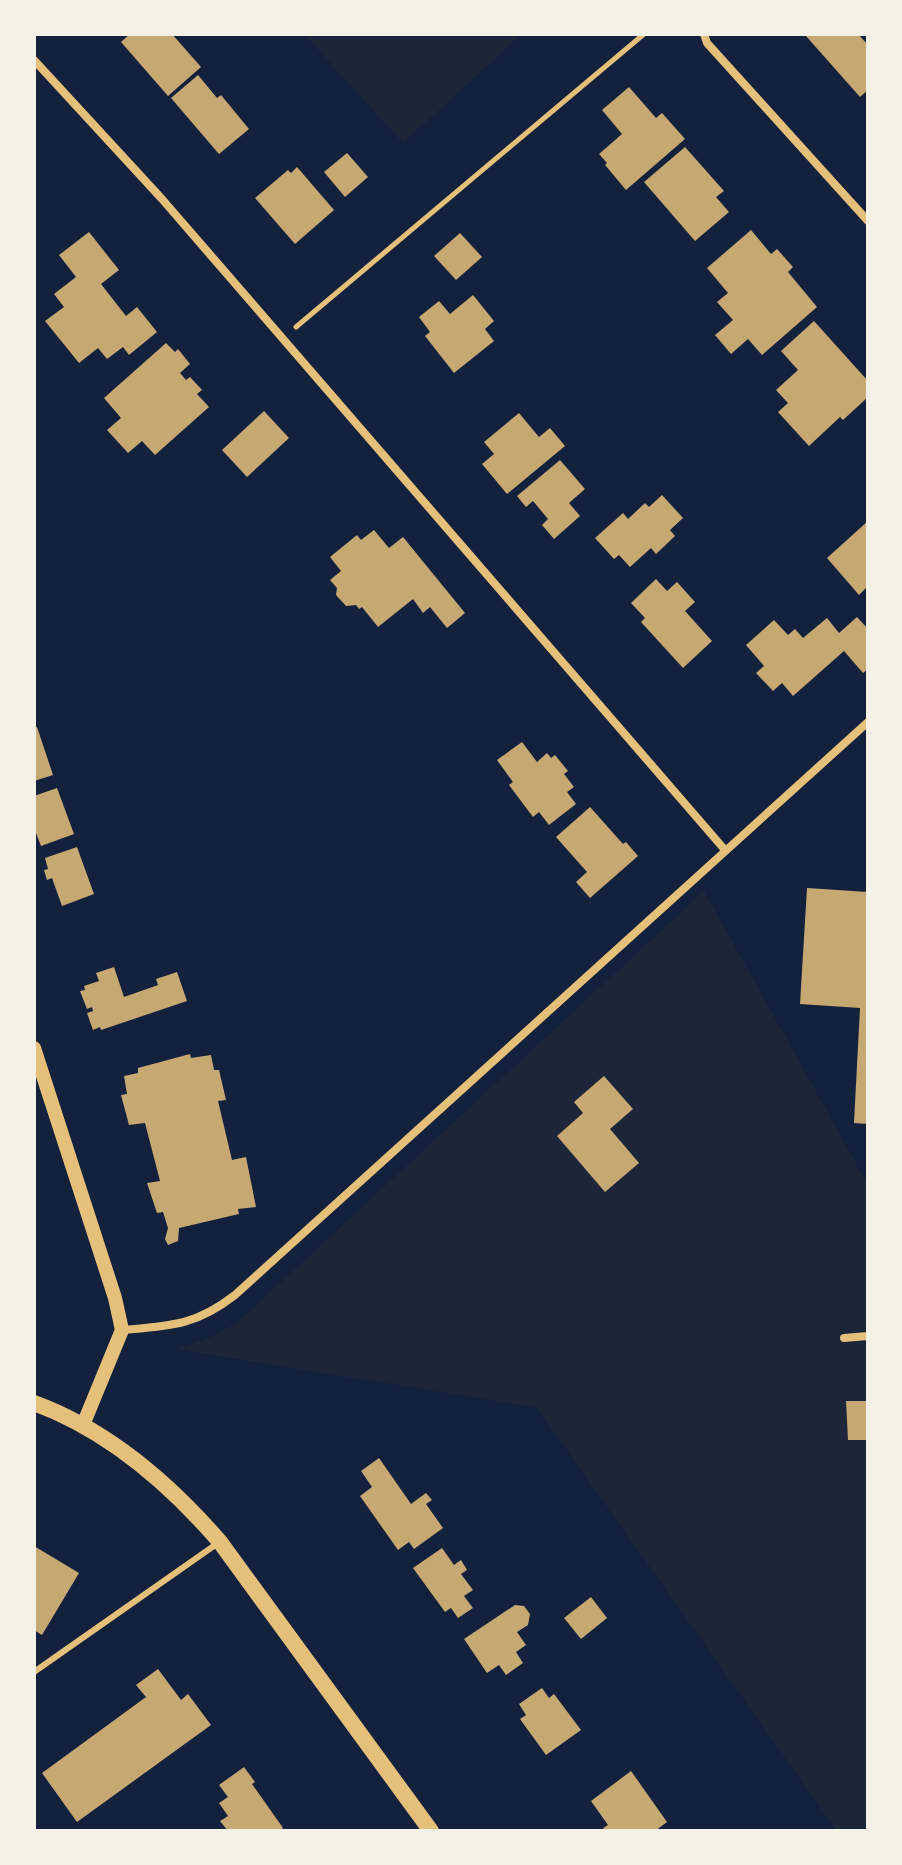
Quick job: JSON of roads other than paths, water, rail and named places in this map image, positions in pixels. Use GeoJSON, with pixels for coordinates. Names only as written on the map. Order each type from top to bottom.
{"type":"FeatureCollection","features":[{"type":"Feature","properties":{"kind":"main road"},"geometry":{"type":"LineString","coordinates":[[34,1403],[83,1425],[147,1469],[192,1510],[220,1542],[431,1831]]}},
{"type":"Feature","properties":{"kind":"street"},"geometry":{"type":"LineString","coordinates":[[704,34],[707,43],[868,221]]}},
{"type":"Feature","properties":{"kind":"street"},"geometry":{"type":"LineString","coordinates":[[34,60],[162,199],[725,850]]}},
{"type":"Feature","properties":{"kind":"street"},"geometry":{"type":"LineString","coordinates":[[122,1330],[173,1326],[207,1314],[235,1295],[868,722]]}},
{"type":"Feature","properties":{"kind":"street"},"geometry":{"type":"LineString","coordinates":[[34,1048],[115,1298],[122,1330],[83,1425]]}},
{"type":"Feature","properties":{"kind":"street"},"geometry":{"type":"LineString","coordinates":[[844,1338],[868,1336]]}},
{"type":"Feature","properties":{"kind":"lane"},"geometry":{"type":"LineString","coordinates":[[34,1672],[220,1542]]}}]}
